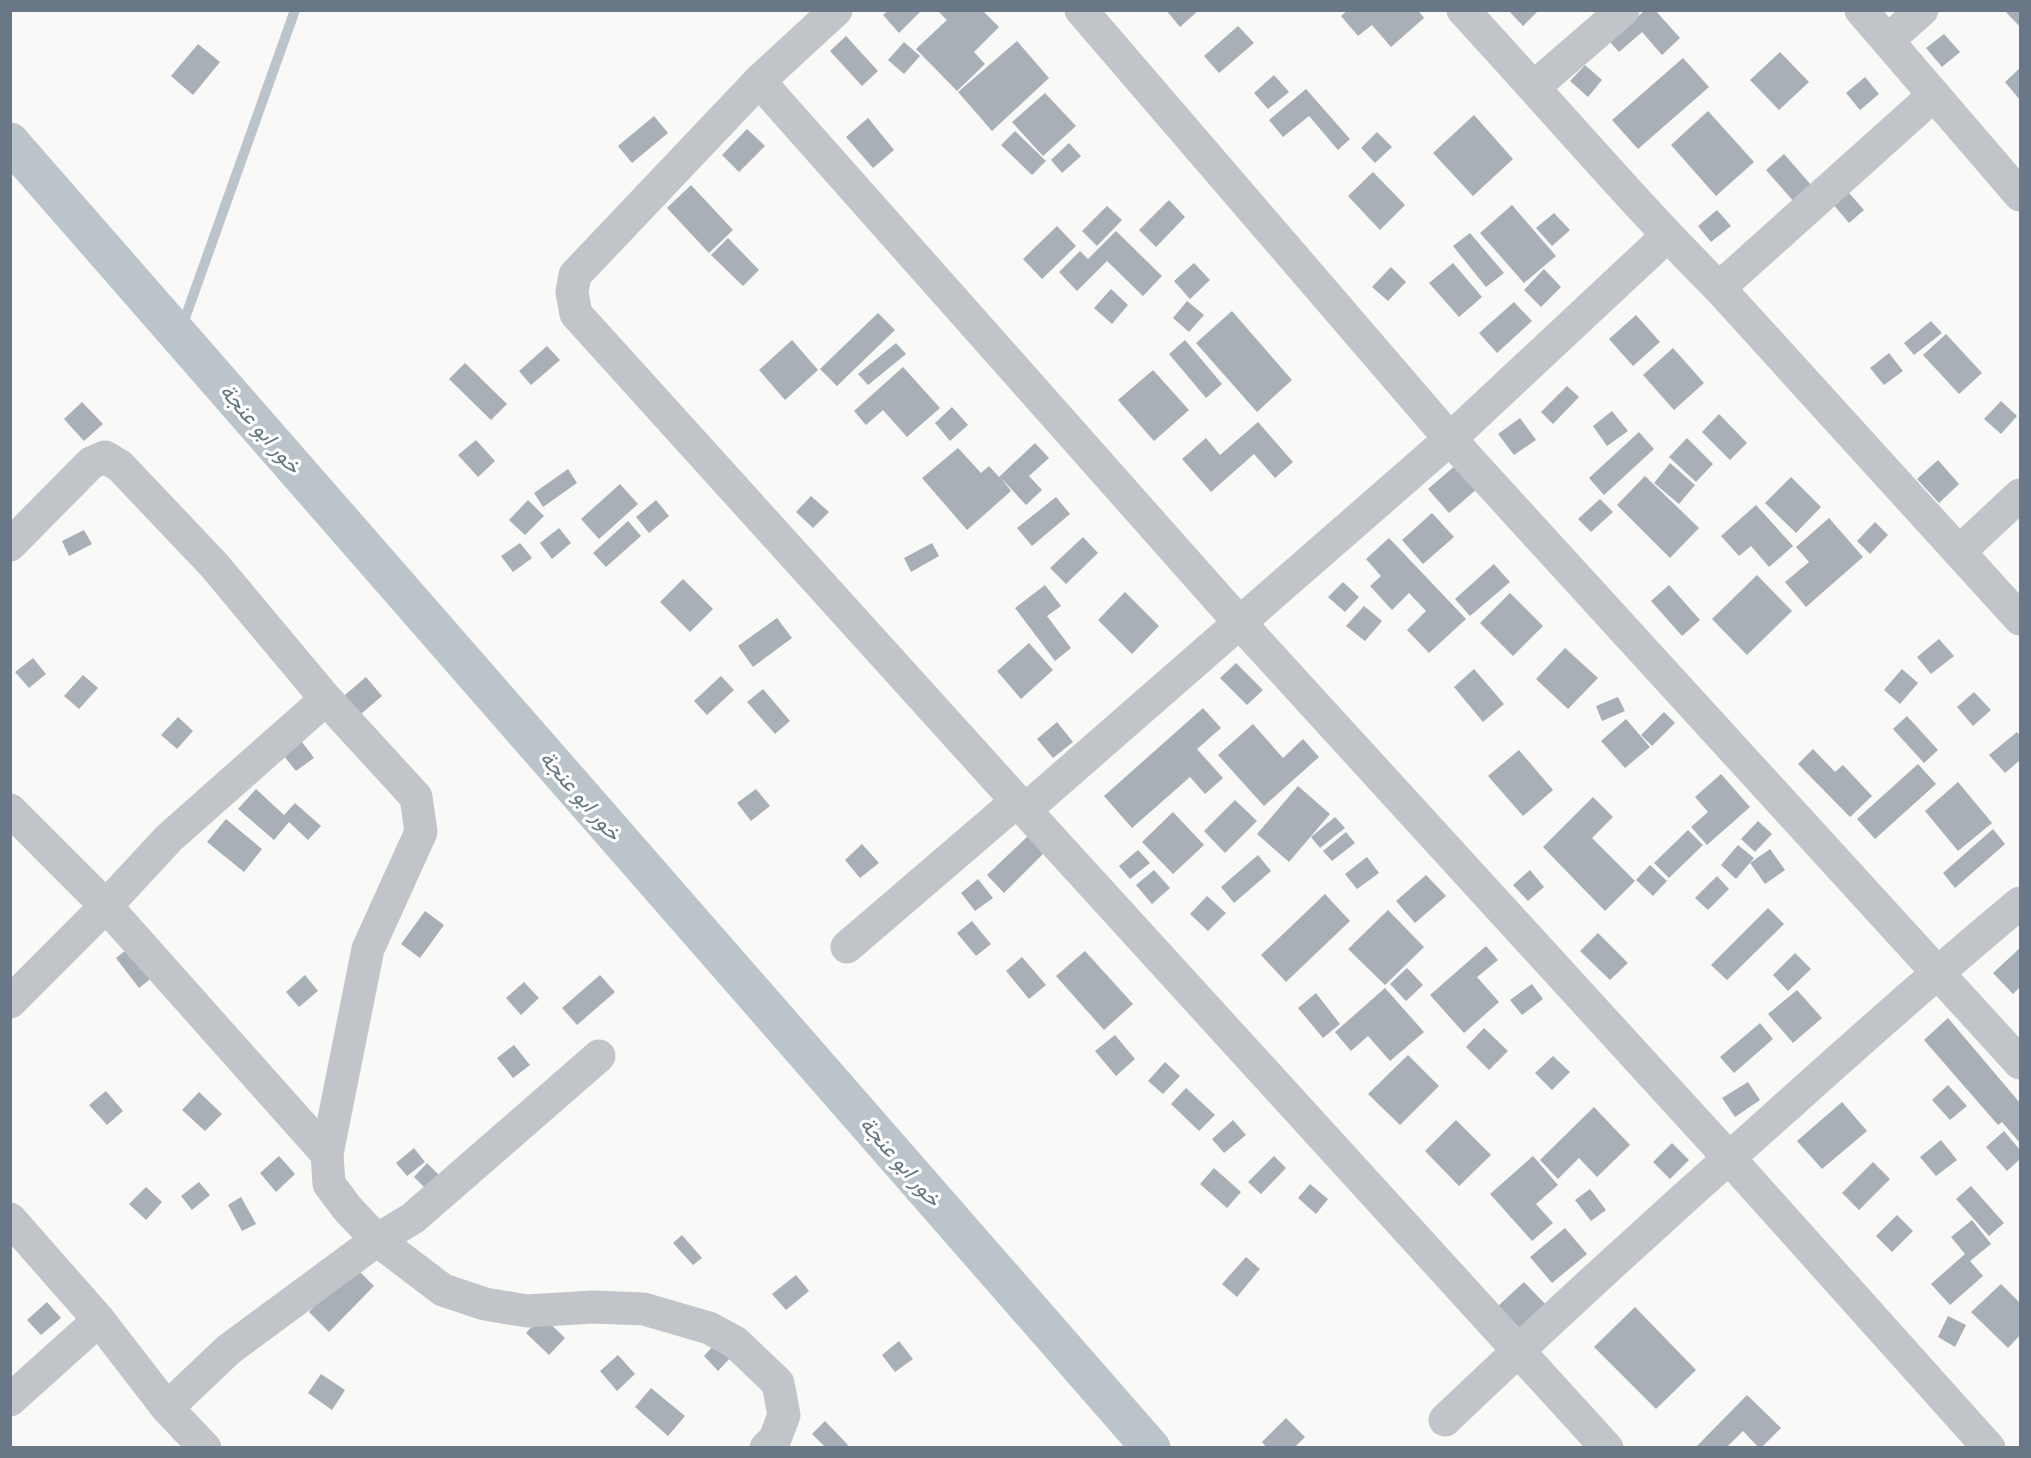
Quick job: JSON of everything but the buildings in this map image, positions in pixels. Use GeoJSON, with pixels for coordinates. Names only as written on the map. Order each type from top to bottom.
{"type":"FeatureCollection","features":[{"type":"Feature","properties":{"kind":"street"},"geometry":{"type":"LineString","coordinates":[[836,10],[759,81],[575,275],[572,292],[576,314],[1607,1448]]}},
{"type":"Feature","properties":{"kind":"street"},"geometry":{"type":"LineString","coordinates":[[1081,10],[1450,439],[2020,1063]]}},
{"type":"Feature","properties":{"kind":"street"},"geometry":{"type":"LineString","coordinates":[[1463,10],[1666,236],[1719,288],[2020,619]]}},
{"type":"Feature","properties":{"kind":"street"},"geometry":{"type":"LineString","coordinates":[[1534,87],[1623,10]]}},
{"type":"Feature","properties":{"kind":"street"},"geometry":{"type":"LineString","coordinates":[[1861,10],[2020,195]]}},
{"type":"Feature","properties":{"kind":"street"},"geometry":{"type":"LineString","coordinates":[[1888,40],[1922,10]]}},
{"type":"Feature","properties":{"kind":"street"},"geometry":{"type":"LineString","coordinates":[[759,81],[1239,622],[1729,1158],[1989,1448]]}},
{"type":"Feature","properties":{"kind":"street"},"geometry":{"type":"LineString","coordinates":[[1719,288],[1934,95]]}},
{"type":"Feature","properties":{"kind":"street"},"geometry":{"type":"LineString","coordinates":[[847,947],[1021,806],[1239,622],[1450,439],[1666,236]]}},
{"type":"Feature","properties":{"kind":"street"},"geometry":{"type":"LineString","coordinates":[[10,545],[91,463],[105,457],[120,466],[214,565],[326,699],[416,797],[421,832],[368,949],[327,1154],[329,1184],[347,1208],[377,1240],[443,1290],[485,1304],[527,1311],[593,1306],[644,1309],[709,1328],[735,1342],[778,1383],[784,1415],[775,1439],[766,1448]]}},
{"type":"Feature","properties":{"kind":"street"},"geometry":{"type":"LineString","coordinates":[[1959,552],[2020,495]]}},
{"type":"Feature","properties":{"kind":"street"},"geometry":{"type":"LineString","coordinates":[[10,1002],[106,906],[169,838],[326,699]]}},
{"type":"Feature","properties":{"kind":"street"},"geometry":{"type":"LineString","coordinates":[[10,810],[106,906],[327,1154]]}},
{"type":"Feature","properties":{"kind":"street"},"geometry":{"type":"LineString","coordinates":[[1445,1420],[1518,1350],[1729,1158],[1938,971],[2020,903]]}},
{"type":"Feature","properties":{"kind":"street"},"geometry":{"type":"LineString","coordinates":[[167,1408],[228,1350],[377,1240],[413,1218],[599,1056]]}},
{"type":"Feature","properties":{"kind":"street"},"geometry":{"type":"LineString","coordinates":[[10,1219],[99,1320],[167,1408],[205,1448]]}},
{"type":"Feature","properties":{"kind":"street"},"geometry":{"type":"LineString","coordinates":[[10,1400],[99,1320]]}},
{"type":"Feature","properties":{"kind":"waterway"},"geometry":{"type":"LineString","coordinates":[[179,335],[295,10]]}},
{"type":"Feature","properties":{"kind":"waterway","name":"خور ابو عنجة"},"geometry":{"type":"LineString","coordinates":[[10,142],[1151,1448]]}}]}
